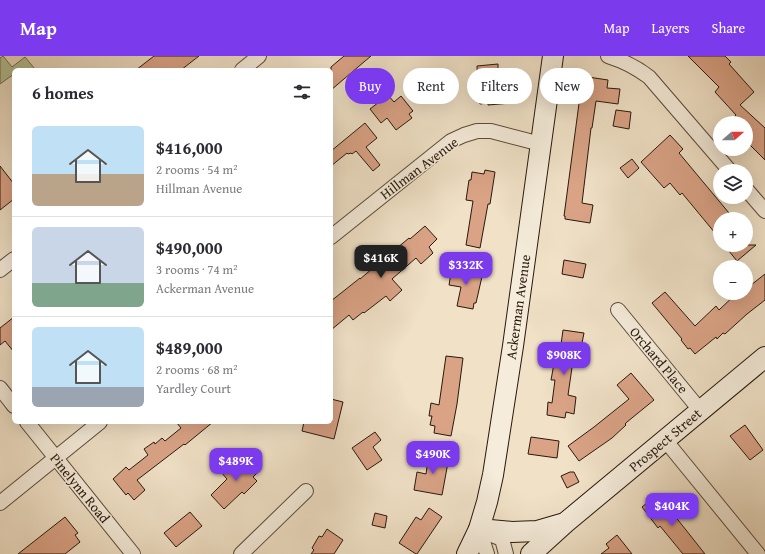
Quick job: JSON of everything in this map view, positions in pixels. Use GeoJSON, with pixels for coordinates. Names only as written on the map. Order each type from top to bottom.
{"type":"FeatureCollection","features":[{"type":"Feature","properties":{"kind":"street"},"geometry":{"type":"LineString","coordinates":[[244,68],[259,56]]}},
{"type":"Feature","properties":{"kind":"street","name":"Ackerman Avenue"},"geometry":{"type":"LineString","coordinates":[[467,554],[479,529],[493,475],[513,346],[553,56]]}},
{"type":"Feature","properties":{"kind":"street"},"geometry":{"type":"LineString","coordinates":[[608,56],[635,66],[649,77],[724,164]]}},
{"type":"Feature","properties":{"kind":"street","name":"Hillman Avenue"},"geometry":{"type":"LineString","coordinates":[[333,235],[451,141],[464,135],[477,131],[492,131],[541,144]]}},
{"type":"Feature","properties":{"kind":"street"},"geometry":{"type":"LineString","coordinates":[[753,197],[765,211]]}},
{"type":"Feature","properties":{"kind":"street"},"geometry":{"type":"LineString","coordinates":[[0,270],[12,261]]}},
{"type":"Feature","properties":{"kind":"street","name":"Orchard Place"},"geometry":{"type":"LineString","coordinates":[[618,310],[700,410]]}},
{"type":"Feature","properties":{"kind":"street","name":"Prospect Street"},"geometry":{"type":"LineString","coordinates":[[531,554],[565,523],[765,357]]}},
{"type":"Feature","properties":{"kind":"street"},"geometry":{"type":"LineString","coordinates":[[0,388],[12,403]]}},
{"type":"Feature","properties":{"kind":"street","name":"Pinelynn Road"},"geometry":{"type":"LineString","coordinates":[[29,424],[133,554]]}},
{"type":"Feature","properties":{"kind":"street"},"geometry":{"type":"LineString","coordinates":[[0,503],[98,424]]}},
{"type":"Feature","properties":{"kind":"street"},"geometry":{"type":"LineString","coordinates":[[665,440],[758,554]]}},
{"type":"Feature","properties":{"kind":"street"},"geometry":{"type":"LineString","coordinates":[[240,554],[306,491]]}},
{"type":"Feature","properties":{"kind":"street","name":"Prospect Street"},"geometry":{"type":"LineString","coordinates":[[479,529],[512,532],[537,531],[565,523]]}},
{"type":"Feature","properties":{"kind":"street"},"geometry":{"type":"LineString","coordinates":[[479,529],[487,554]]}},
{"type":"Feature","properties":{"kind":"street"},"geometry":{"type":"LineString","coordinates":[[479,529],[502,539],[506,554]]}},
{"type":"Feature","properties":{"kind":"green space"},"geometry":{"type":"Polygon","coordinates":[[[3,56],[12,67],[25,57],[34,68],[12,68],[12,75],[0,84],[0,58],[3,56]]]}},
{"type":"Feature","properties":{"kind":"building"},"geometry":{"type":"Polygon","coordinates":[[[154,56],[199,56],[184,68],[139,68],[154,56]]]}},
{"type":"Feature","properties":{"kind":"building"},"geometry":{"type":"Polygon","coordinates":[[[344,56],[371,56],[357,68],[345,68],[345,78],[333,88],[333,68],[331,68],[344,56]]]}},
{"type":"Feature","properties":{"kind":"building"},"geometry":{"type":"Polygon","coordinates":[[[688,56],[725,56],[731,62],[729,64],[754,92],[740,105],[752,116],[735,116],[736,115],[715,92],[719,87],[688,56]]]}},
{"type":"Feature","properties":{"kind":"building"},"geometry":{"type":"Polygon","coordinates":[[[498,64],[498,68],[477,68],[477,66],[498,64]]]}},
{"type":"Feature","properties":{"kind":"building"},"geometry":{"type":"Polygon","coordinates":[[[594,78],[608,80],[607,88],[620,89],[618,104],[596,101],[591,128],[582,203],[593,205],[590,223],[565,219],[564,216],[579,104],[594,104],[594,78]]]}},
{"type":"Feature","properties":{"kind":"building"},"geometry":{"type":"Polygon","coordinates":[[[401,96],[403,98],[403,104],[407,104],[413,111],[409,114],[412,118],[396,130],[387,118],[381,123],[370,109],[376,104],[395,104],[395,101],[401,96]]]}},
{"type":"Feature","properties":{"kind":"building"},"geometry":{"type":"Polygon","coordinates":[[[616,110],[631,112],[629,129],[613,126],[616,110]]]}},
{"type":"Feature","properties":{"kind":"building"},"geometry":{"type":"Polygon","coordinates":[[[753,117],[765,128],[765,160],[753,148],[753,117]]]}},
{"type":"Feature","properties":{"kind":"building"},"geometry":{"type":"Polygon","coordinates":[[[365,123],[377,138],[366,147],[380,165],[373,171],[356,151],[352,154],[347,153],[333,164],[333,149],[365,123]]]}},
{"type":"Feature","properties":{"kind":"building"},"geometry":{"type":"Polygon","coordinates":[[[670,135],[683,149],[679,153],[713,194],[713,204],[722,204],[728,212],[713,212],[713,231],[682,193],[680,195],[670,183],[664,188],[641,162],[670,135]]]}},
{"type":"Feature","properties":{"kind":"building"},"geometry":{"type":"Polygon","coordinates":[[[632,159],[639,168],[628,178],[620,168],[632,159]]]}},
{"type":"Feature","properties":{"kind":"building"},"geometry":{"type":"Polygon","coordinates":[[[0,166],[12,181],[12,201],[0,210],[0,166]]]}},
{"type":"Feature","properties":{"kind":"building"},"geometry":{"type":"Polygon","coordinates":[[[485,170],[495,172],[490,204],[488,204],[480,248],[466,245],[473,201],[466,200],[469,180],[471,180],[472,172],[484,174],[485,170]]]}},
{"type":"Feature","properties":{"kind":"building"},"geometry":{"type":"Polygon","coordinates":[[[425,226],[437,239],[429,247],[433,253],[421,264],[416,258],[392,279],[402,290],[390,301],[386,296],[353,320],[349,315],[333,328],[333,299],[409,238],[410,239],[425,226]]]}},
{"type":"Feature","properties":{"kind":"building"},"geometry":{"type":"Polygon","coordinates":[[[730,252],[748,252],[738,260],[736,260],[730,252]]]}},
{"type":"Feature","properties":{"kind":"building"},"geometry":{"type":"Polygon","coordinates":[[[564,260],[586,264],[583,278],[562,274],[564,260]]]}},
{"type":"Feature","properties":{"kind":"building"},"geometry":{"type":"Polygon","coordinates":[[[452,267],[483,272],[476,303],[474,303],[473,309],[457,306],[461,287],[449,285],[452,267]]]}},
{"type":"Feature","properties":{"kind":"building"},"geometry":{"type":"Polygon","coordinates":[[[765,274],[765,300],[725,334],[723,333],[717,339],[716,337],[695,354],[690,348],[688,349],[681,340],[682,339],[652,303],[665,292],[695,326],[716,306],[719,310],[730,300],[753,300],[753,283],[765,274]]]}},
{"type":"Feature","properties":{"kind":"building"},"geometry":{"type":"Polygon","coordinates":[[[12,319],[12,350],[5,341],[0,345],[0,328],[12,319]]]}},
{"type":"Feature","properties":{"kind":"building"},"geometry":{"type":"Polygon","coordinates":[[[563,330],[584,333],[581,348],[575,347],[568,395],[576,397],[574,414],[566,412],[565,418],[547,415],[548,402],[552,403],[555,380],[551,380],[555,358],[559,359],[563,330]]]}},
{"type":"Feature","properties":{"kind":"building"},"geometry":{"type":"Polygon","coordinates":[[[446,356],[463,358],[451,436],[434,433],[435,426],[430,425],[432,416],[429,416],[431,403],[439,405],[446,356]]]}},
{"type":"Feature","properties":{"kind":"building"},"geometry":{"type":"Polygon","coordinates":[[[631,373],[654,400],[627,422],[625,424],[626,425],[612,438],[579,461],[568,446],[629,399],[617,385],[631,373]]]}},
{"type":"Feature","properties":{"kind":"building"},"geometry":{"type":"Polygon","coordinates":[[[333,400],[343,402],[334,439],[302,431],[304,424],[333,424],[333,400]]]}},
{"type":"Feature","properties":{"kind":"building"},"geometry":{"type":"Polygon","coordinates":[[[178,424],[211,424],[185,445],[184,444],[137,480],[145,490],[134,500],[128,493],[126,495],[113,479],[126,467],[129,470],[148,455],[144,449],[154,442],[155,444],[162,438],[165,441],[181,428],[178,424]]]}},
{"type":"Feature","properties":{"kind":"building"},"geometry":{"type":"Polygon","coordinates":[[[745,425],[763,450],[750,460],[730,436],[745,425]]]}},
{"type":"Feature","properties":{"kind":"building"},"geometry":{"type":"Polygon","coordinates":[[[375,432],[381,440],[373,447],[382,460],[367,470],[352,448],[375,432]]]}},
{"type":"Feature","properties":{"kind":"building"},"geometry":{"type":"Polygon","coordinates":[[[531,437],[559,441],[557,458],[528,454],[531,437]]]}},
{"type":"Feature","properties":{"kind":"building"},"geometry":{"type":"Polygon","coordinates":[[[429,453],[449,457],[442,495],[414,490],[417,472],[426,474],[429,453]]]}},
{"type":"Feature","properties":{"kind":"building"},"geometry":{"type":"Polygon","coordinates":[[[248,456],[261,469],[253,477],[257,481],[244,494],[242,492],[224,509],[211,495],[227,479],[221,472],[229,464],[234,469],[248,456]]]}},
{"type":"Feature","properties":{"kind":"building"},"geometry":{"type":"Polygon","coordinates":[[[574,472],[579,482],[567,488],[561,476],[574,472]]]}},
{"type":"Feature","properties":{"kind":"building"},"geometry":{"type":"Polygon","coordinates":[[[657,495],[705,554],[683,554],[660,526],[658,528],[642,507],[657,495]]]}},
{"type":"Feature","properties":{"kind":"building"},"geometry":{"type":"Polygon","coordinates":[[[429,508],[442,517],[416,554],[399,543],[416,517],[421,520],[429,508]]]}},
{"type":"Feature","properties":{"kind":"building"},"geometry":{"type":"Polygon","coordinates":[[[190,512],[202,526],[176,547],[164,533],[190,512]]]}},
{"type":"Feature","properties":{"kind":"building"},"geometry":{"type":"Polygon","coordinates":[[[375,513],[387,516],[385,528],[372,525],[375,513]]]}},
{"type":"Feature","properties":{"kind":"building"},"geometry":{"type":"Polygon","coordinates":[[[65,517],[78,533],[75,535],[80,542],[65,554],[18,554],[65,517]]]}},
{"type":"Feature","properties":{"kind":"building"},"geometry":{"type":"Polygon","coordinates":[[[327,529],[343,540],[334,554],[311,554],[314,550],[312,548],[319,536],[322,537],[327,529]]]}},
{"type":"Feature","properties":{"kind":"building"},"geometry":{"type":"Polygon","coordinates":[[[617,535],[632,554],[601,554],[609,548],[606,544],[617,535]]]}}]}
